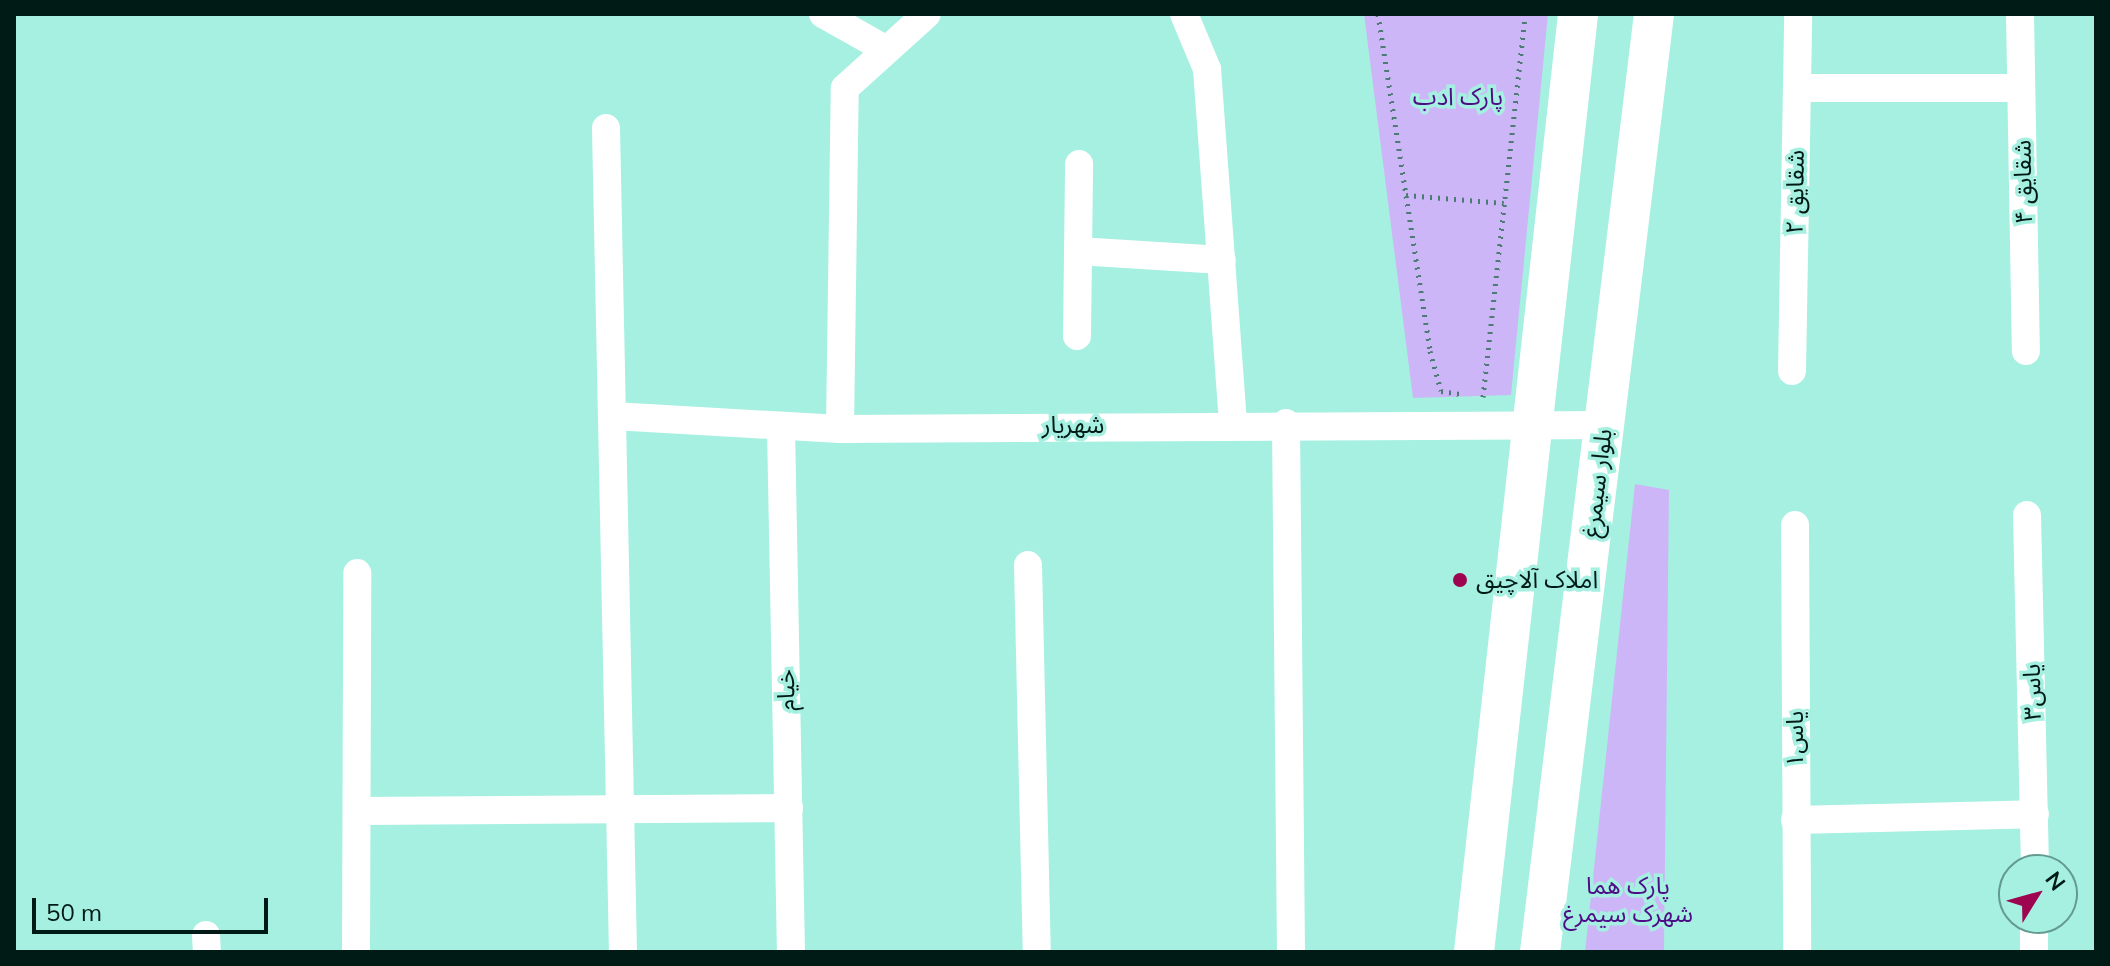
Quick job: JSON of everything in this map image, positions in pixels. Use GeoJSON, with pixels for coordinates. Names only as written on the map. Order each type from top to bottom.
{"type":"FeatureCollection","features":[{"type":"Feature","properties":{"kind":"main road"},"geometry":{"type":"LineString","coordinates":[[1474,952],[1578,14]]}},
{"type":"Feature","properties":{"kind":"main road","name":"بلوار سیمرغ"},"geometry":{"type":"LineString","coordinates":[[1540,952],[1654,14]]}},
{"type":"Feature","properties":{"kind":"street"},"geometry":{"type":"LineString","coordinates":[[823,14],[885,49]]}},
{"type":"Feature","properties":{"kind":"street"},"geometry":{"type":"LineString","coordinates":[[840,429],[843,105],[855,74],[927,14]]}},
{"type":"Feature","properties":{"kind":"street"},"geometry":{"type":"LineString","coordinates":[[1184,14],[1207,69],[1233,424]]}},
{"type":"Feature","properties":{"kind":"street","name":"شقایق ۲"},"geometry":{"type":"LineString","coordinates":[[1792,371],[1798,14]]}},
{"type":"Feature","properties":{"kind":"street","name":"شقایق ۴"},"geometry":{"type":"LineString","coordinates":[[2020,14],[2026,351]]}},
{"type":"Feature","properties":{"kind":"street"},"geometry":{"type":"LineString","coordinates":[[1797,88],[2021,88]]}},
{"type":"Feature","properties":{"kind":"street"},"geometry":{"type":"LineString","coordinates":[[606,128],[624,809],[623,952]]}},
{"type":"Feature","properties":{"kind":"street"},"geometry":{"type":"LineString","coordinates":[[1077,336],[1079,164]]}},
{"type":"Feature","properties":{"kind":"street"},"geometry":{"type":"LineString","coordinates":[[1078,251],[1222,260]]}},
{"type":"Feature","properties":{"kind":"street","name":"شهریار"},"geometry":{"type":"LineString","coordinates":[[613,416],[840,429],[1532,421],[1604,425]]}},
{"type":"Feature","properties":{"kind":"street"},"geometry":{"type":"LineString","coordinates":[[1286,423],[1291,952]]}},
{"type":"Feature","properties":{"kind":"street","name":"خیام"},"geometry":{"type":"LineString","coordinates":[[781,428],[791,952]]}},
{"type":"Feature","properties":{"kind":"street","name":"یاس۳"},"geometry":{"type":"LineString","coordinates":[[2027,515],[2035,854]]}},
{"type":"Feature","properties":{"kind":"street","name":"یاس۱"},"geometry":{"type":"LineString","coordinates":[[1795,525],[1797,952]]}},
{"type":"Feature","properties":{"kind":"street"},"geometry":{"type":"LineString","coordinates":[[1028,565],[1037,952]]}},
{"type":"Feature","properties":{"kind":"street"},"geometry":{"type":"LineString","coordinates":[[356,952],[357,573]]}},
{"type":"Feature","properties":{"kind":"street"},"geometry":{"type":"LineString","coordinates":[[357,811],[789,808]]}},
{"type":"Feature","properties":{"kind":"street"},"geometry":{"type":"LineString","coordinates":[[1795,820],[2035,814]]}},
{"type":"Feature","properties":{"kind":"path"},"geometry":{"type":"LineString","coordinates":[[1378,14],[1441,391],[1483,397],[1525,14]]}},
{"type":"Feature","properties":{"kind":"path"},"geometry":{"type":"LineString","coordinates":[[1406,195],[1504,203]]}},
{"type":"Feature","properties":{"kind":"green space","name":"پارک ادب"},"geometry":{"type":"Polygon","coordinates":[[[1364,14],[1548,14],[1511,395],[1413,398],[1364,14]]]}},
{"type":"Feature","properties":{"kind":"green space","name":"پارک هما شهرک سیمرغ"},"geometry":{"type":"Polygon","coordinates":[[[1635,484],[1669,490],[1664,952],[1585,952],[1635,484]]]}},
{"type":"Feature","properties":{"kind":"place","name":"املاک آلاچیق"},"geometry":{"type":"Point","coordinates":[1460,580]}}]}
